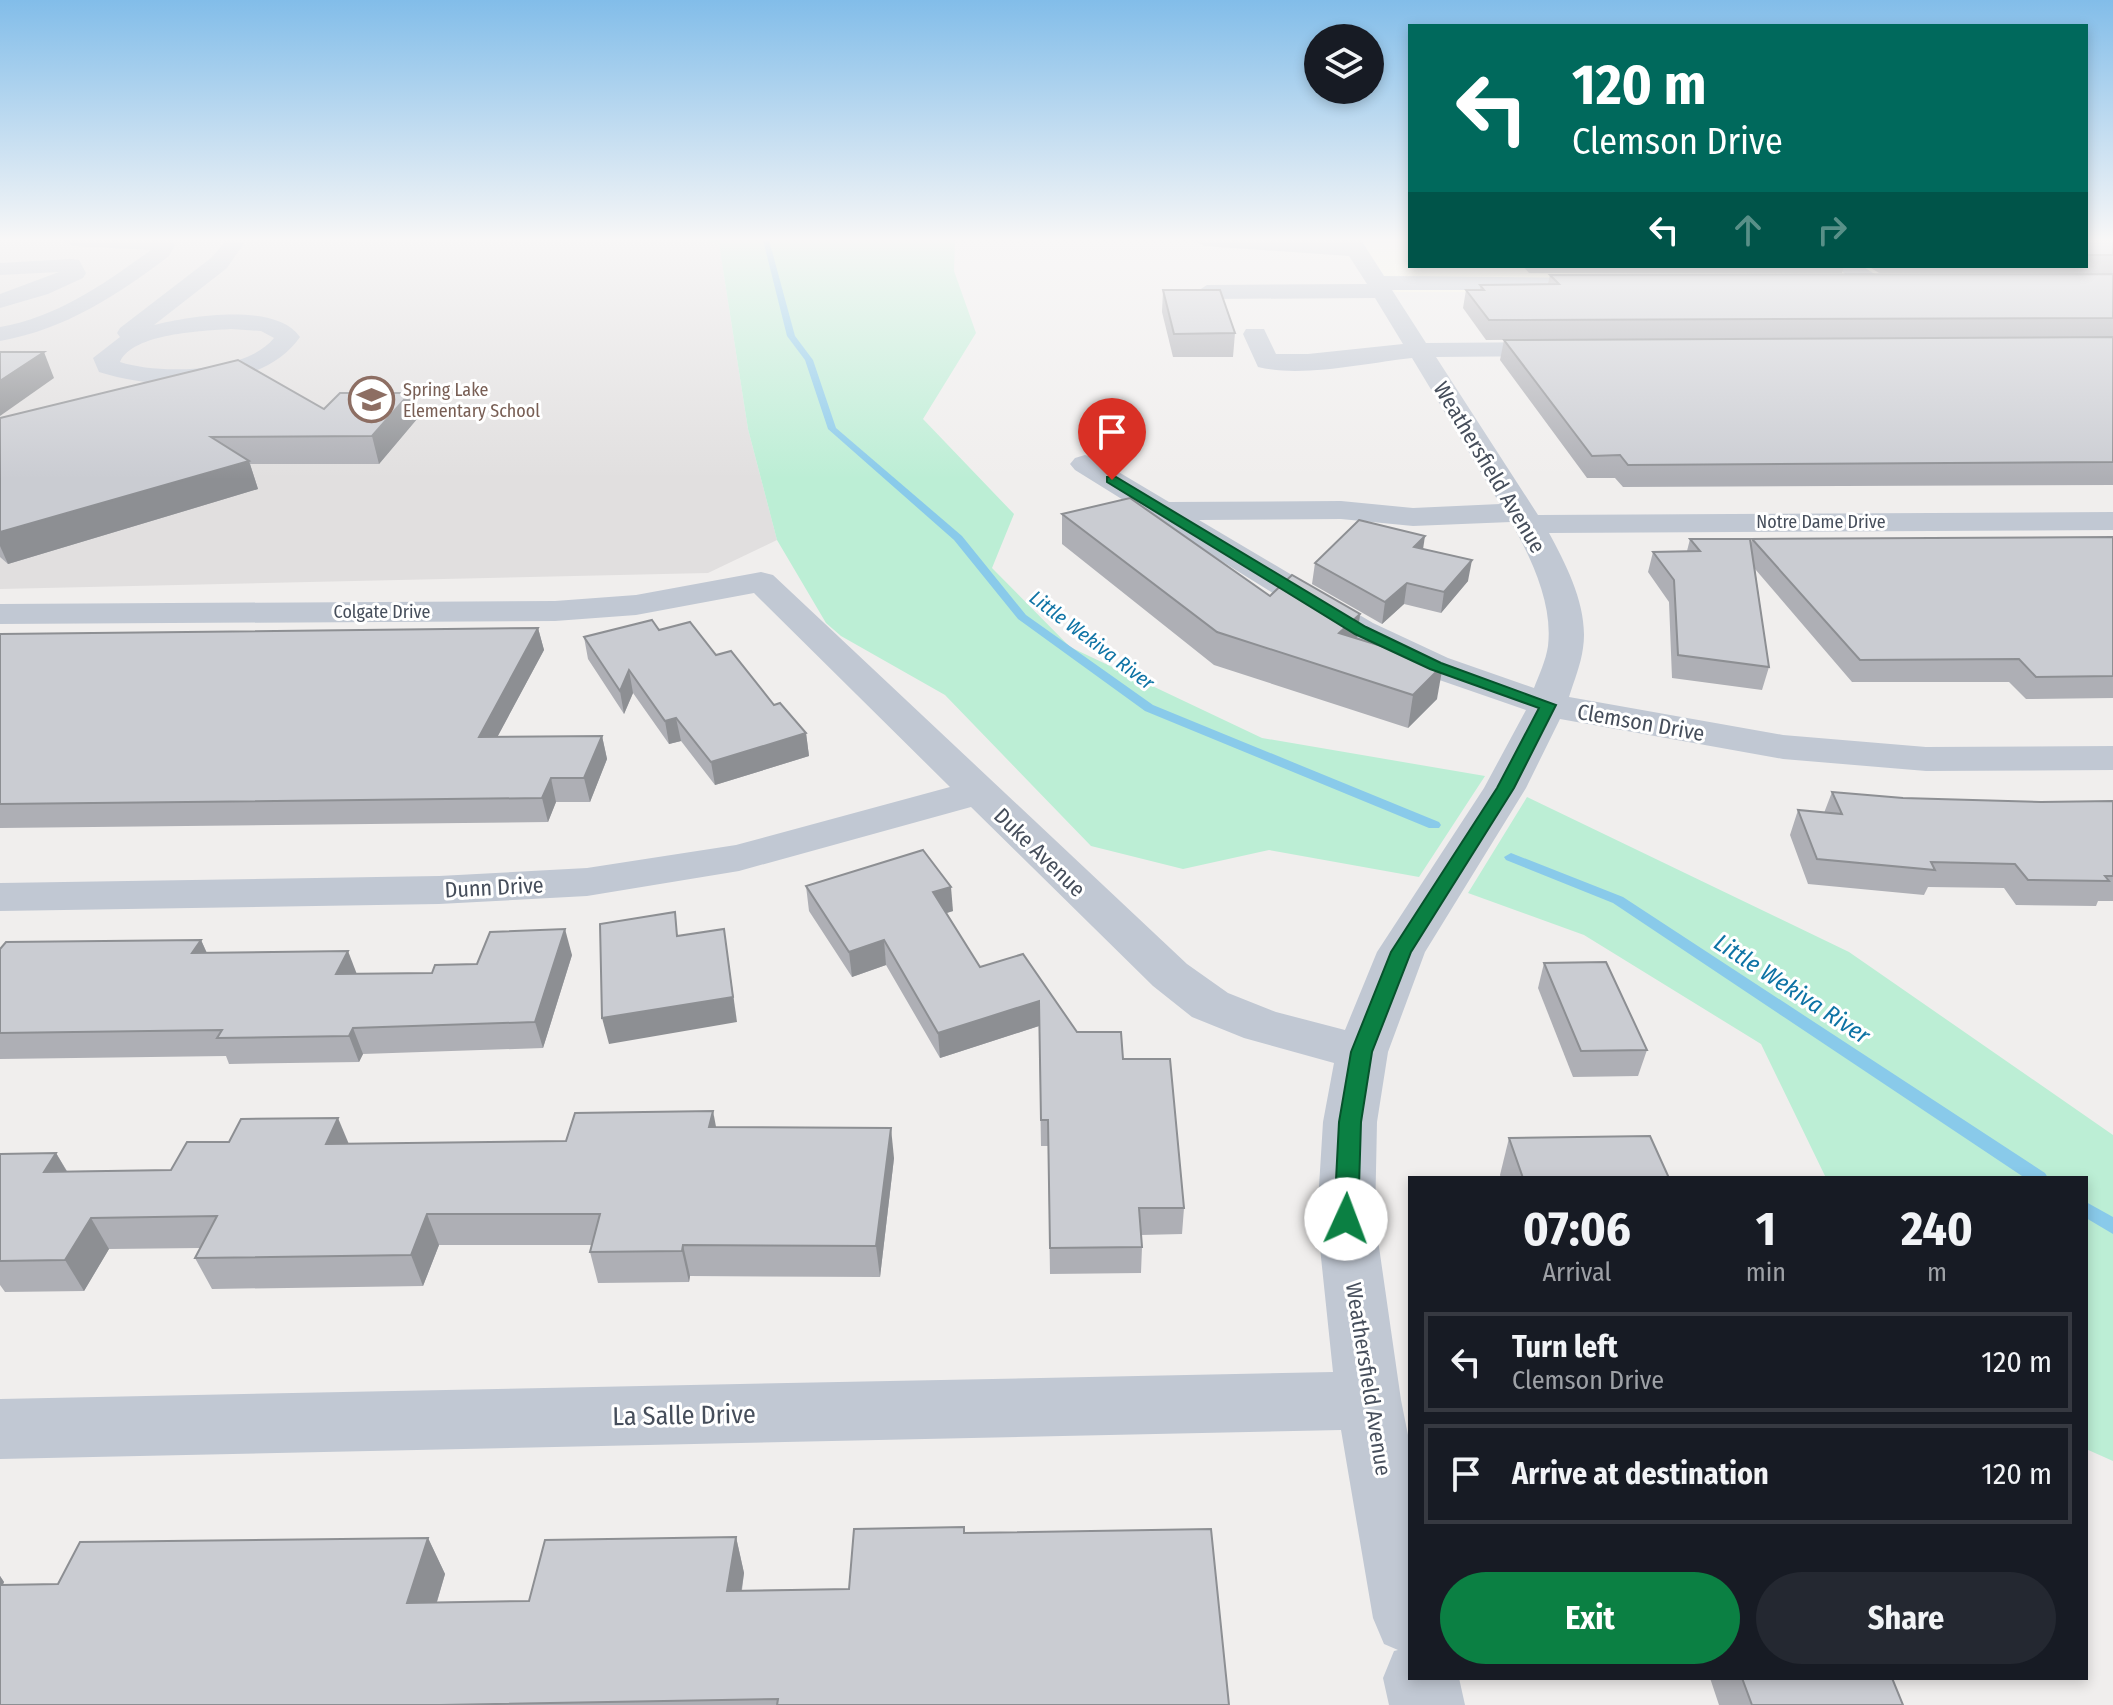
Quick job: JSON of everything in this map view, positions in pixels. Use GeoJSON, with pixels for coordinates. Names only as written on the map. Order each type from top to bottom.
{"type":"FeatureCollection","features":[{"type":"Feature","properties":{"kind":"street"},"geometry":{"type":"LineString","coordinates":[[0,334],[42,327],[57,320]]}},
{"type":"Feature","properties":{"kind":"street"},"geometry":{"type":"LineString","coordinates":[[35,351],[61,341],[90,320]]}},
{"type":"Feature","properties":{"kind":"street"},"geometry":{"type":"LineString","coordinates":[[116,348],[166,330],[231,322],[259,323],[279,329],[288,337],[283,347],[242,366],[176,377],[122,374],[108,367],[106,358],[126,335],[146,320]]}},
{"type":"Feature","properties":{"kind":"street"},"geometry":{"type":"LineString","coordinates":[[254,320],[259,323]]}},
{"type":"Feature","properties":{"kind":"street","name":"Weathersfield Avenue"},"geometry":{"type":"LineString","coordinates":[[1399,320],[1528,524],[1551,568],[1562,603],[1566,646],[1548,705],[1505,788],[1401,952],[1362,1052],[1350,1122],[1346,1219],[1368,1400],[1408,1608]]}},
{"type":"Feature","properties":{"kind":"street"},"geometry":{"type":"LineString","coordinates":[[1255,334],[1267,362],[1308,362],[1418,350],[1592,349]]}},
{"type":"Feature","properties":{"kind":"street"},"geometry":{"type":"LineString","coordinates":[[116,348],[283,347]]}},
{"type":"Feature","properties":{"kind":"street","name":"Clemson Drive"},"geometry":{"type":"LineString","coordinates":[[1085,464],[1360,631],[1435,666],[1548,705],[1783,747],[1926,759],[2113,758]]}},
{"type":"Feature","properties":{"kind":"street"},"geometry":{"type":"LineString","coordinates":[[1241,558],[1269,531],[1302,510]]}},
{"type":"Feature","properties":{"kind":"street","name":"Notre Dame Drive"},"geometry":{"type":"LineString","coordinates":[[1164,511],[1341,510],[1390,516],[1460,532],[1528,524],[2113,521]]}},
{"type":"Feature","properties":{"kind":"street","name":"Colgate Drive"},"geometry":{"type":"LineString","coordinates":[[0,614],[555,611],[636,605],[761,582]]}},
{"type":"Feature","properties":{"kind":"street","name":"Duke Avenue"},"geometry":{"type":"LineString","coordinates":[[761,582],[1170,975],[1210,1005],[1262,1026],[1362,1052]]}},
{"type":"Feature","properties":{"kind":"street","name":"Dunn Drive"},"geometry":{"type":"LineString","coordinates":[[0,897],[423,890],[587,882],[739,858],[978,792]]}},
{"type":"Feature","properties":{"kind":"street","name":"La Salle Drive"},"geometry":{"type":"LineString","coordinates":[[0,1429],[1368,1400]]}},
{"type":"Feature","properties":{"kind":"street"},"geometry":{"type":"LineString","coordinates":[[1421,1680],[1427,1705]]}},
{"type":"Feature","properties":{"kind":"shaded area","name":"Spring Lake Elementary School"},"geometry":{"type":"Polygon","coordinates":[[[0,320],[731,320],[748,429],[777,540],[708,573],[0,589],[0,320]]]}},
{"type":"Feature","properties":{"kind":"green space"},"geometry":{"type":"Polygon","coordinates":[[[731,320],[971,320],[976,333],[923,419],[1014,514],[992,568],[1070,647],[1262,738],[1485,776],[1419,877],[1269,850],[1183,869],[1091,846],[945,695],[841,636],[826,623],[777,540],[748,429],[731,320]]]}},
{"type":"Feature","properties":{"kind":"green space"},"geometry":{"type":"Polygon","coordinates":[[[1527,797],[1849,952],[2113,1135],[2113,1461],[2088,1450],[2088,1176],[1825,1176],[1761,1044],[1584,935],[1468,893],[1527,797]]]}},
{"type":"Feature","properties":{"kind":"building"},"geometry":{"type":"Polygon","coordinates":[[[1170,320],[1230,320],[1235,333],[1174,334],[1170,320]]]}},
{"type":"Feature","properties":{"kind":"building"},"geometry":{"type":"Polygon","coordinates":[[[2113,337],[2113,462],[1628,465],[1620,455],[1592,456],[1504,340],[2113,337]]]}},
{"type":"Feature","properties":{"kind":"building"},"geometry":{"type":"Polygon","coordinates":[[[0,352],[44,352],[0,381],[0,352]]]}},
{"type":"Feature","properties":{"kind":"building"},"geometry":{"type":"Polygon","coordinates":[[[238,360],[324,409],[340,393],[410,393],[372,436],[211,437],[249,461],[0,532],[0,418],[238,360]]]}},
{"type":"Feature","properties":{"kind":"building"},"geometry":{"type":"Polygon","coordinates":[[[1130,498],[1270,596],[1292,575],[1360,614],[1339,633],[1443,665],[1413,695],[1217,632],[1062,514],[1130,498]]]}},
{"type":"Feature","properties":{"kind":"building"},"geometry":{"type":"Polygon","coordinates":[[[1359,520],[1425,536],[1414,547],[1472,560],[1444,592],[1407,583],[1385,602],[1315,563],[1359,520]]]}},
{"type":"Feature","properties":{"kind":"building"},"geometry":{"type":"Polygon","coordinates":[[[2113,537],[2113,676],[2036,677],[2019,659],[1860,660],[1752,539],[2113,537]]]}},
{"type":"Feature","properties":{"kind":"building"},"geometry":{"type":"Polygon","coordinates":[[[1690,539],[1750,539],[1769,667],[1678,655],[1674,580],[1653,552],[1700,551],[1690,539]]]}},
{"type":"Feature","properties":{"kind":"building"},"geometry":{"type":"Polygon","coordinates":[[[652,620],[659,630],[690,622],[716,655],[731,651],[774,705],[780,703],[806,733],[711,762],[676,718],[665,721],[629,670],[620,691],[584,637],[652,620]]]}},
{"type":"Feature","properties":{"kind":"building"},"geometry":{"type":"Polygon","coordinates":[[[538,628],[479,737],[602,736],[584,778],[551,778],[542,798],[0,804],[0,634],[538,628]]]}},
{"type":"Feature","properties":{"kind":"building"},"geometry":{"type":"Polygon","coordinates":[[[1832,792],[1903,798],[2113,801],[2113,876],[2105,876],[2109,881],[2028,880],[2015,864],[1931,862],[1935,870],[1817,859],[1798,810],[1842,814],[1832,792]]]}},
{"type":"Feature","properties":{"kind":"building"},"geometry":{"type":"Polygon","coordinates":[[[923,850],[951,887],[933,892],[980,967],[1023,954],[1077,1032],[1121,1032],[1123,1059],[1170,1059],[1184,1208],[1139,1208],[1142,1247],[1050,1248],[1048,1120],[1041,1120],[1039,1001],[938,1033],[884,940],[849,952],[806,886],[923,850]]]}},
{"type":"Feature","properties":{"kind":"building"},"geometry":{"type":"Polygon","coordinates":[[[675,912],[677,936],[724,929],[733,997],[602,1018],[600,924],[675,912]]]}},
{"type":"Feature","properties":{"kind":"building"},"geometry":{"type":"Polygon","coordinates":[[[565,929],[535,1022],[353,1028],[349,1036],[217,1038],[222,1030],[0,1033],[0,949],[6,942],[201,940],[192,953],[348,951],[336,974],[432,973],[435,965],[477,964],[490,932],[565,929]]]}},
{"type":"Feature","properties":{"kind":"building"},"geometry":{"type":"Polygon","coordinates":[[[1606,962],[1647,1050],[1581,1051],[1544,963],[1606,962]]]}},
{"type":"Feature","properties":{"kind":"building"},"geometry":{"type":"Polygon","coordinates":[[[713,1111],[709,1127],[891,1128],[876,1246],[683,1245],[682,1251],[590,1252],[600,1214],[427,1214],[411,1255],[195,1258],[217,1216],[91,1218],[65,1260],[0,1261],[0,1154],[56,1153],[44,1172],[171,1170],[187,1142],[229,1142],[241,1119],[338,1118],[326,1144],[566,1141],[575,1113],[713,1111]]]}},
{"type":"Feature","properties":{"kind":"building"},"geometry":{"type":"Polygon","coordinates":[[[1650,1136],[1668,1176],[1522,1176],[1509,1138],[1650,1136]]]}},
{"type":"Feature","properties":{"kind":"building"},"geometry":{"type":"Polygon","coordinates":[[[964,1527],[964,1533],[1211,1529],[1229,1705],[777,1705],[778,1699],[440,1705],[0,1705],[0,1585],[58,1584],[80,1542],[428,1538],[407,1603],[529,1601],[545,1540],[736,1537],[727,1591],[849,1589],[854,1529],[964,1527]]]}},
{"type":"Feature","properties":{"kind":"building"},"geometry":{"type":"Polygon","coordinates":[[[1743,1680],[1893,1680],[1903,1705],[1752,1705],[1743,1680]]]}},
{"type":"Feature","properties":{"kind":"waterway","name":"Little Wekiva River"},"geometry":{"type":"LineString","coordinates":[[787,320],[791,336],[809,360],[832,429],[958,538],[1022,617],[1149,708],[1434,825]]}},
{"type":"Feature","properties":{"kind":"waterway","name":"Little Wekiva River"},"geometry":{"type":"LineString","coordinates":[[1511,857],[1618,900],[2036,1176]]}},
{"type":"Feature","properties":{"kind":"waterway","name":"Little Wekiva River"},"geometry":{"type":"LineString","coordinates":[[2088,1210],[2113,1227]]}},
{"type":"Feature","properties":{"kind":"place","name":"Spring Lake Elementary School"},"geometry":{"type":"Point","coordinates":[372,400]}},
{"type":"Feature","properties":{"kind":"route"},"geometry":{"type":"LineString","coordinates":[[1112,480],[1360,631],[1435,666],[1548,705],[1505,788],[1401,952],[1362,1052],[1350,1122],[1346,1219]]}}]}
